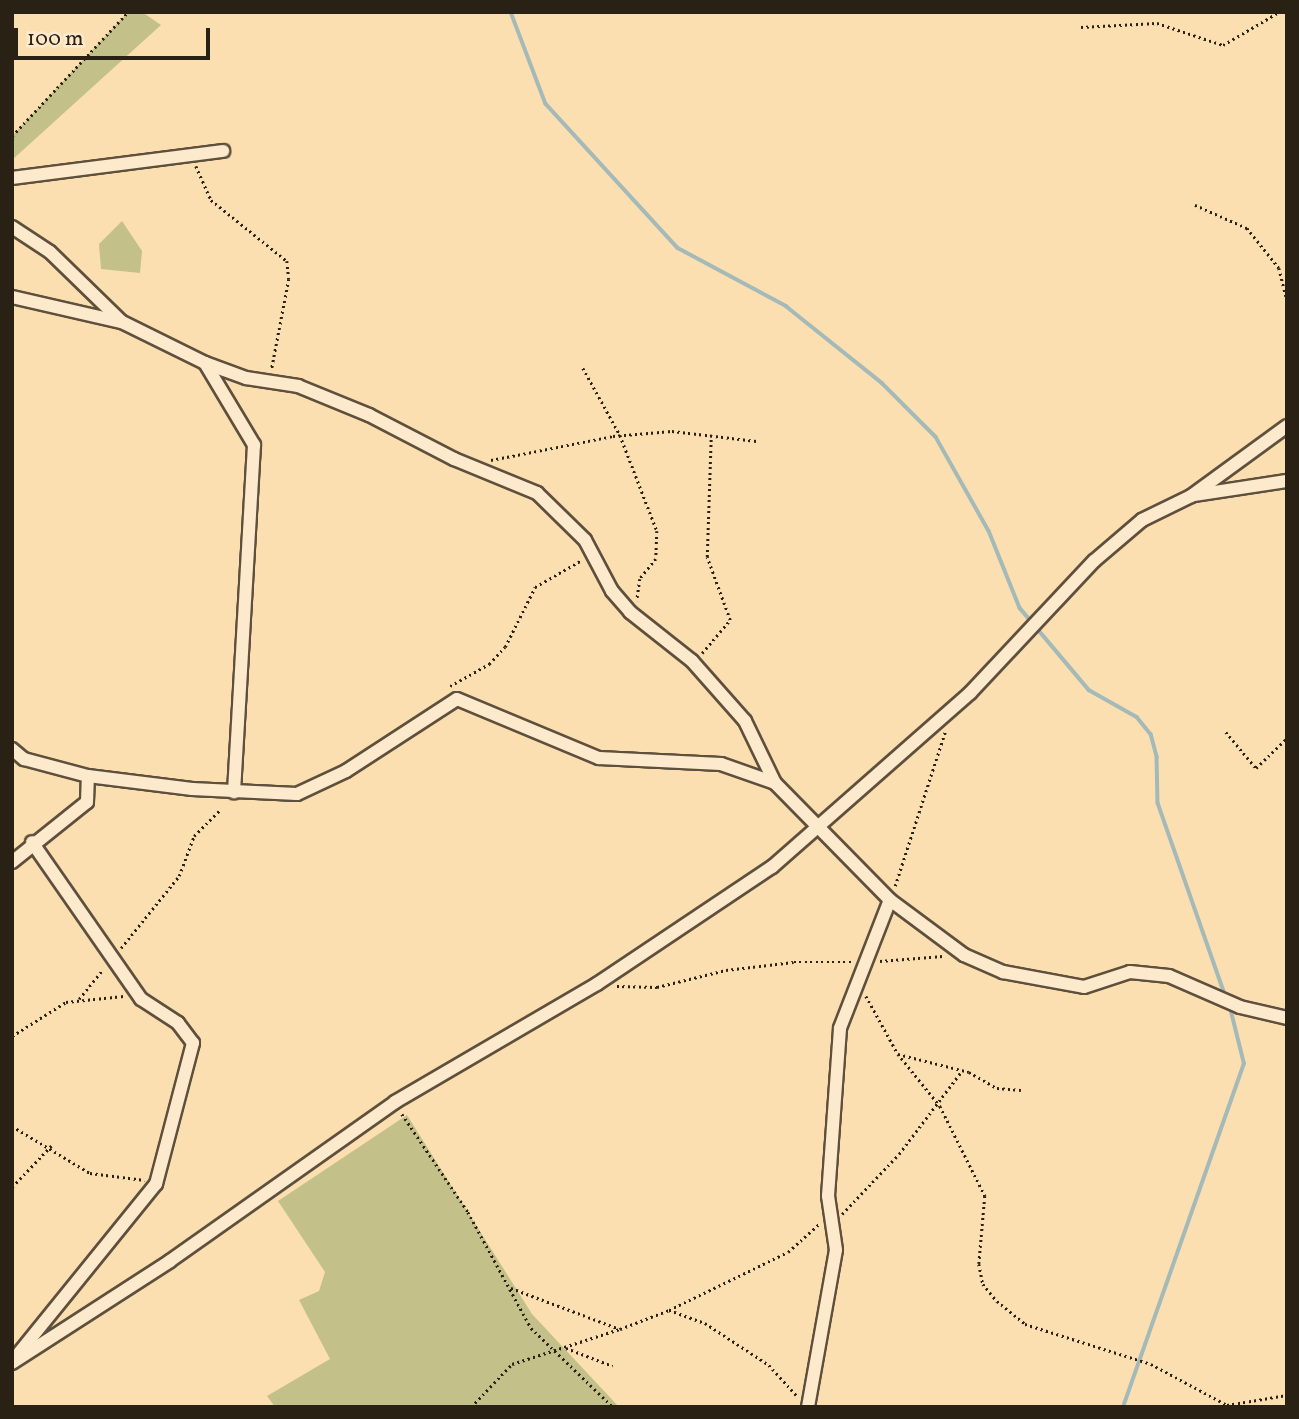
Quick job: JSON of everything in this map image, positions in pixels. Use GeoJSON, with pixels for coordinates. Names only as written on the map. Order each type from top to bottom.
{"type":"FeatureCollection","features":[{"type":"Feature","properties":{"kind":"street"},"geometry":{"type":"LineString","coordinates":[[12,178],[223,151]]}},
{"type":"Feature","properties":{"kind":"street"},"geometry":{"type":"LineString","coordinates":[[12,227],[50,252],[122,322]]}},
{"type":"Feature","properties":{"kind":"street"},"geometry":{"type":"LineString","coordinates":[[12,297],[122,322],[205,363],[270,382],[298,386],[369,415],[465,464],[537,493],[561,512],[591,552],[612,591],[638,618],[692,662],[745,721],[775,783],[890,900],[964,955],[1003,972],[1084,987],[1130,972],[1169,976],[1240,1007],[1287,1018]]}},
{"type":"Feature","properties":{"kind":"street"},"geometry":{"type":"LineString","coordinates":[[205,363],[254,446],[234,792]]}},
{"type":"Feature","properties":{"kind":"street"},"geometry":{"type":"LineString","coordinates":[[1191,495],[1287,426]]}},
{"type":"Feature","properties":{"kind":"street"},"geometry":{"type":"LineString","coordinates":[[12,1362],[149,1275],[395,1102],[597,984],[772,867],[988,675],[1094,561],[1163,506],[1191,495],[1287,481]]}},
{"type":"Feature","properties":{"kind":"street"},"geometry":{"type":"LineString","coordinates":[[12,749],[24,759],[88,776],[234,792],[297,794],[346,771],[457,699],[599,758],[721,764],[775,783]]}},
{"type":"Feature","properties":{"kind":"street"},"geometry":{"type":"LineString","coordinates":[[12,862],[32,842],[87,802],[88,776]]}},
{"type":"Feature","properties":{"kind":"street"},"geometry":{"type":"LineString","coordinates":[[12,1362],[156,1184],[193,1043],[178,1023],[141,999],[32,842]]}},
{"type":"Feature","properties":{"kind":"street"},"geometry":{"type":"LineString","coordinates":[[808,1406],[836,1250],[836,1222],[828,1196],[840,1028],[861,983],[890,900]]}},
{"type":"Feature","properties":{"kind":"path"},"geometry":{"type":"LineString","coordinates":[[12,136],[128,12]]}},
{"type":"Feature","properties":{"kind":"path"},"geometry":{"type":"LineString","coordinates":[[1081,27],[1157,23],[1223,45],[1279,12]]}},
{"type":"Feature","properties":{"kind":"path"},"geometry":{"type":"LineString","coordinates":[[194,156],[211,200],[287,261],[289,279],[270,382]]}},
{"type":"Feature","properties":{"kind":"path"},"geometry":{"type":"LineString","coordinates":[[1195,205],[1247,228],[1279,268],[1287,299]]}},
{"type":"Feature","properties":{"kind":"path"},"geometry":{"type":"LineString","coordinates":[[583,368],[620,435],[657,531],[656,559],[636,593],[638,618]]}},
{"type":"Feature","properties":{"kind":"path"},"geometry":{"type":"LineString","coordinates":[[465,464],[620,435],[672,431],[757,441]]}},
{"type":"Feature","properties":{"kind":"path"},"geometry":{"type":"LineString","coordinates":[[692,662],[730,620],[708,557],[711,435]]}},
{"type":"Feature","properties":{"kind":"path"},"geometry":{"type":"LineString","coordinates":[[450,686],[489,664],[505,647],[536,587],[591,552]]}},
{"type":"Feature","properties":{"kind":"path"},"geometry":{"type":"LineString","coordinates":[[890,900],[941,751],[942,716]]}},
{"type":"Feature","properties":{"kind":"path"},"geometry":{"type":"LineString","coordinates":[[1226,732],[1256,768],[1287,738]]}},
{"type":"Feature","properties":{"kind":"path"},"geometry":{"type":"LineString","coordinates":[[12,1036],[79,999],[158,906],[179,876],[194,836],[221,809]]}},
{"type":"Feature","properties":{"kind":"path"},"geometry":{"type":"LineString","coordinates":[[597,984],[641,988],[726,970],[964,955]]}},
{"type":"Feature","properties":{"kind":"path"},"geometry":{"type":"LineString","coordinates":[[861,983],[898,1054],[938,1103],[985,1196],[979,1264],[983,1284],[997,1301],[1025,1324],[1151,1364],[1227,1405],[1287,1395]]}},
{"type":"Feature","properties":{"kind":"path"},"geometry":{"type":"LineString","coordinates":[[79,999],[141,999]]}},
{"type":"Feature","properties":{"kind":"path"},"geometry":{"type":"LineString","coordinates":[[898,1054],[962,1071],[997,1087],[1021,1090]]}},
{"type":"Feature","properties":{"kind":"path"},"geometry":{"type":"LineString","coordinates":[[836,1222],[962,1071]]}},
{"type":"Feature","properties":{"kind":"path"},"geometry":{"type":"LineString","coordinates":[[395,1102],[509,1286],[531,1328],[613,1407]]}},
{"type":"Feature","properties":{"kind":"path"},"geometry":{"type":"LineString","coordinates":[[12,1126],[51,1146],[90,1173],[156,1184]]}},
{"type":"Feature","properties":{"kind":"path"},"geometry":{"type":"LineString","coordinates":[[12,1187],[51,1146]]}},
{"type":"Feature","properties":{"kind":"path"},"geometry":{"type":"LineString","coordinates":[[471,1407],[512,1364],[556,1352],[669,1310],[788,1252],[818,1225],[828,1196]]}},
{"type":"Feature","properties":{"kind":"path"},"geometry":{"type":"LineString","coordinates":[[509,1286],[620,1329]]}},
{"type":"Feature","properties":{"kind":"path"},"geometry":{"type":"LineString","coordinates":[[669,1310],[739,1344],[808,1406]]}},
{"type":"Feature","properties":{"kind":"path"},"geometry":{"type":"LineString","coordinates":[[566,1348],[613,1366]]}},
{"type":"Feature","properties":{"kind":"shaded area"},"geometry":{"type":"Polygon","coordinates":[[[128,12],[142,12],[161,25],[12,160],[12,136],[128,12]]]}},
{"type":"Feature","properties":{"kind":"shaded area"},"geometry":{"type":"Polygon","coordinates":[[[122,221],[142,251],[140,273],[101,269],[99,244],[122,221]]]}},
{"type":"Feature","properties":{"kind":"shaded area"},"geometry":{"type":"Polygon","coordinates":[[[407,1115],[532,1314],[619,1407],[275,1407],[267,1396],[330,1359],[299,1300],[319,1291],[325,1272],[278,1201],[407,1115]]]}},
{"type":"Feature","properties":{"kind":"waterway"},"geometry":{"type":"LineString","coordinates":[[511,12],[546,104],[678,248],[786,306],[882,383],[936,437],[989,531],[1020,608],[1089,690],[1137,717],[1151,734],[1157,757],[1158,803],[1226,997]]}},
{"type":"Feature","properties":{"kind":"waterway"},"geometry":{"type":"LineString","coordinates":[[1123,1407],[1244,1064],[1230,1008]]}}]}
